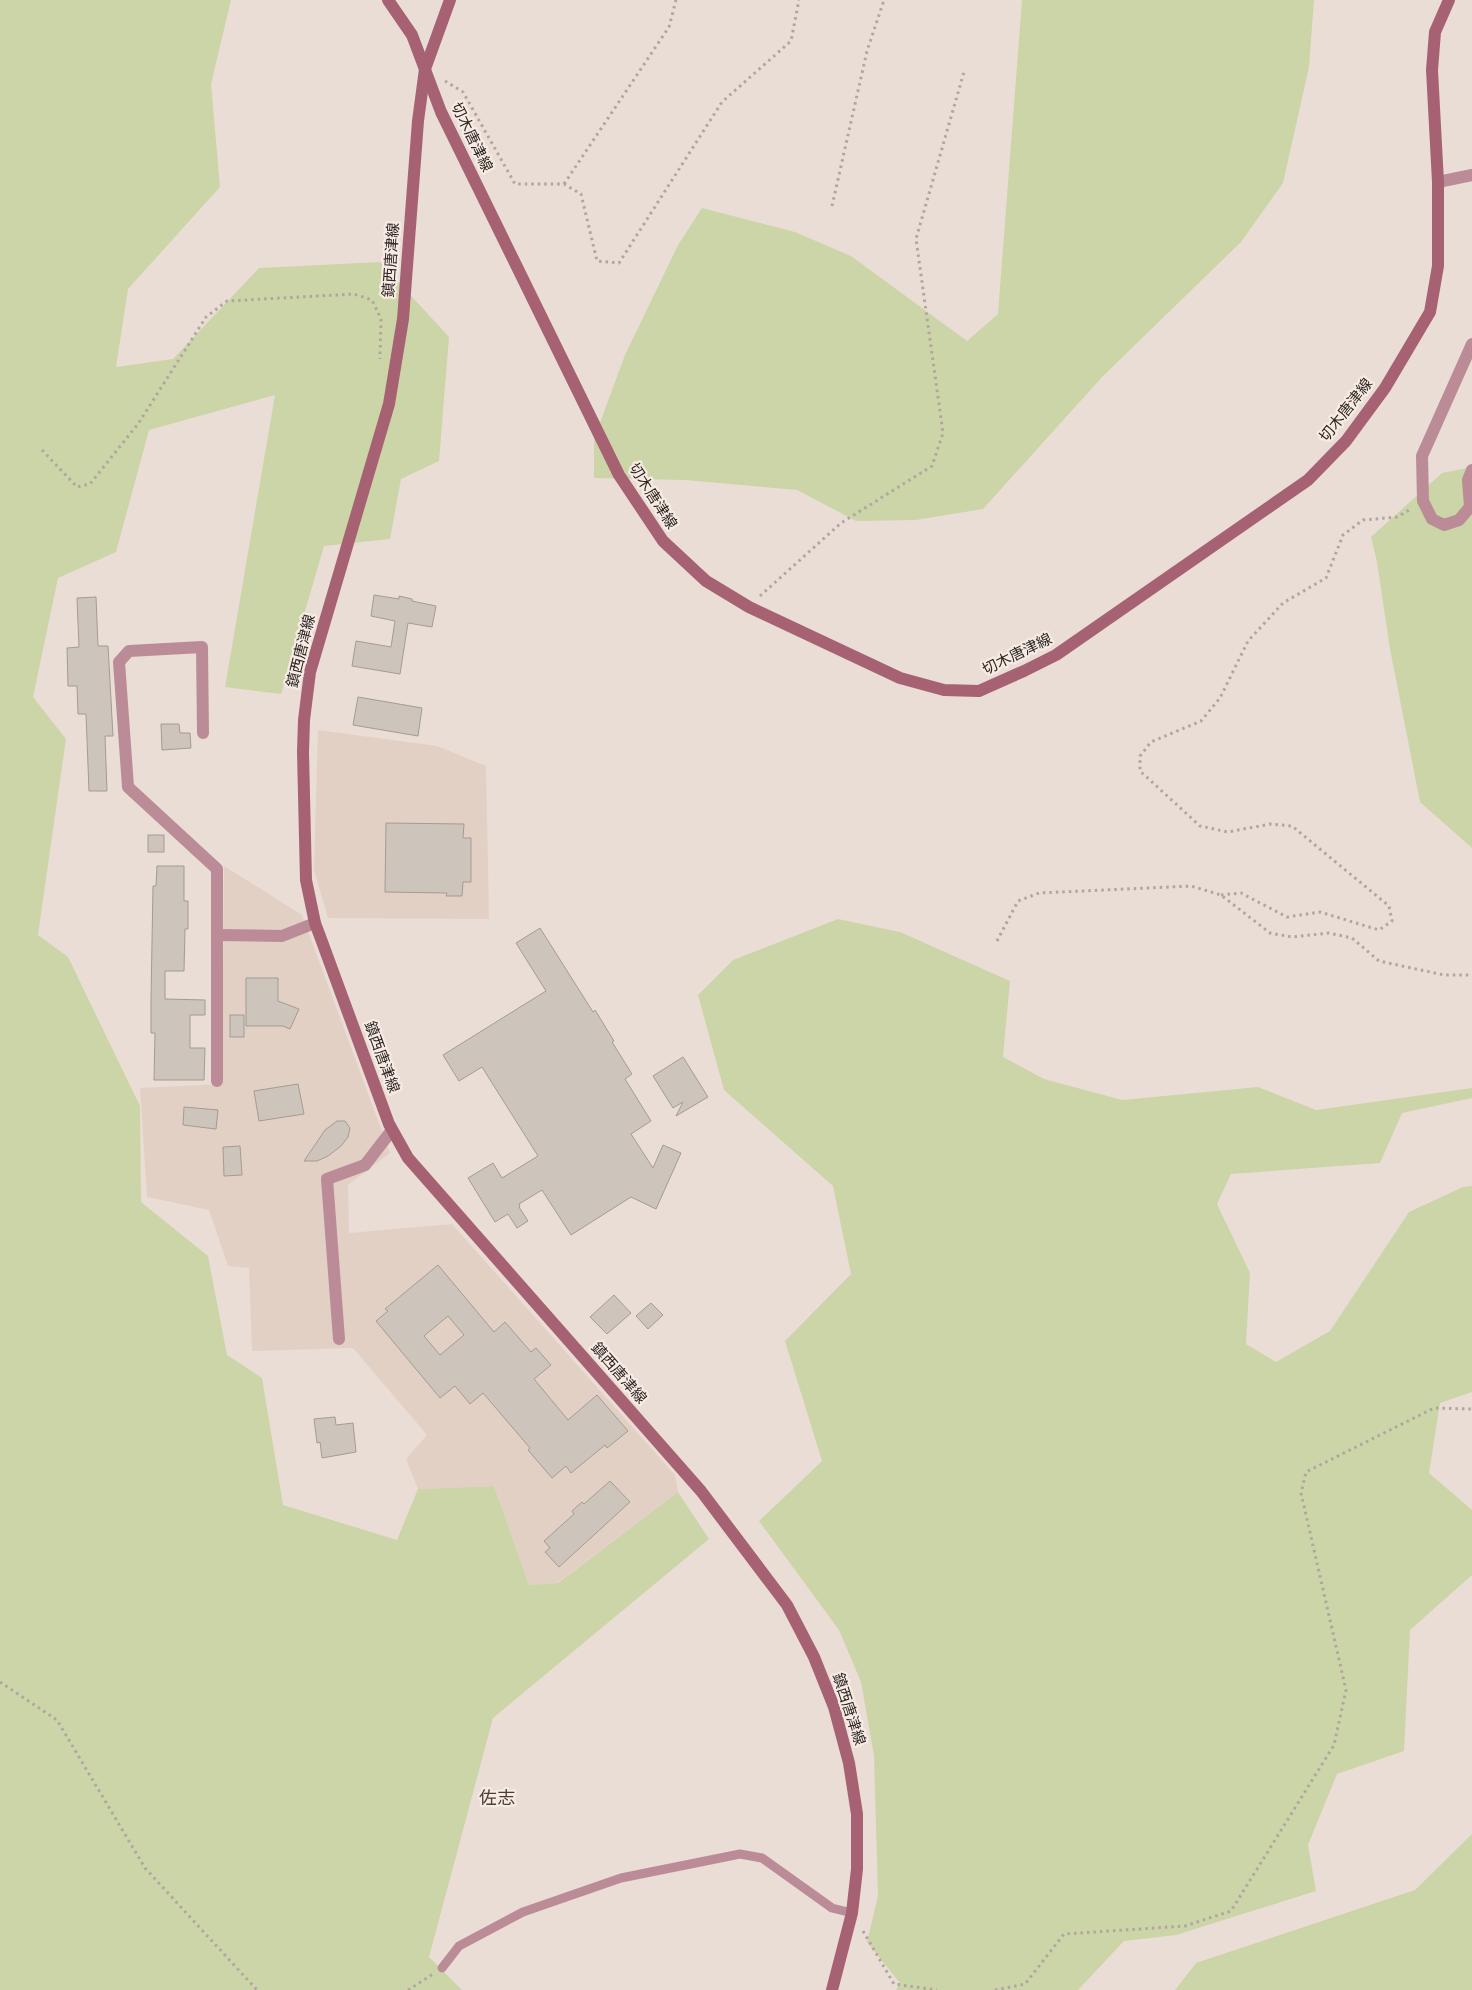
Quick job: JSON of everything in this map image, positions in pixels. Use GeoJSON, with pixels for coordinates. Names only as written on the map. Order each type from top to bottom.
{"type":"FeatureCollection","features":[{"type":"Feature","properties":{"kind":"main road","name":"切木唐津線"},"geometry":{"type":"LineString","coordinates":[[388,0],[412,35],[441,112],[619,475],[662,541],[706,581],[749,607],[900,678],[944,690],[979,691],[1024,672],[1056,655],[1308,480],[1346,441],[1384,388],[1430,312],[1438,266],[1438,182],[1432,70],[1435,32],[1449,0]]}},
{"type":"Feature","properties":{"kind":"main road","name":"鎮西唐津線"},"geometry":{"type":"LineString","coordinates":[[450,0],[425,69],[418,121],[403,319],[389,404],[310,672],[304,720],[306,880],[315,923],[392,1130],[408,1158],[701,1491],[787,1605],[814,1657],[834,1707],[849,1763],[857,1814],[857,1869],[852,1913],[832,1990]]}},
{"type":"Feature","properties":{"kind":"street"},"geometry":{"type":"LineString","coordinates":[[1438,182],[1472,175]]}},
{"type":"Feature","properties":{"kind":"street"},"geometry":{"type":"LineString","coordinates":[[1472,344],[1422,456],[1423,501],[1432,519],[1444,525],[1459,520],[1470,507],[1468,480],[1472,470]]}},
{"type":"Feature","properties":{"kind":"street"},"geometry":{"type":"LineString","coordinates":[[203,733],[202,647],[129,651],[119,662],[128,787],[217,869],[217,1081]]}},
{"type":"Feature","properties":{"kind":"street"},"geometry":{"type":"LineString","coordinates":[[217,935],[282,936],[315,923]]}},
{"type":"Feature","properties":{"kind":"street"},"geometry":{"type":"LineString","coordinates":[[339,1339],[327,1179],[365,1165],[392,1130]]}},
{"type":"Feature","properties":{"kind":"lane"},"geometry":{"type":"LineString","coordinates":[[442,1968],[459,1946],[523,1912],[621,1878],[740,1854],[762,1858],[832,1908],[852,1913]]}},
{"type":"Feature","properties":{"kind":"path"},"geometry":{"type":"LineString","coordinates":[[564,184],[669,27],[676,0]]}},
{"type":"Feature","properties":{"kind":"path"},"geometry":{"type":"LineString","coordinates":[[425,69],[463,92],[515,184],[564,184],[581,194],[597,261],[619,263],[722,102],[791,41],[799,0]]}},
{"type":"Feature","properties":{"kind":"path"},"geometry":{"type":"LineString","coordinates":[[832,206],[867,51],[884,0]]}},
{"type":"Feature","properties":{"kind":"path"},"geometry":{"type":"LineString","coordinates":[[749,607],[841,523],[932,466],[943,433],[916,239],[964,72]]}},
{"type":"Feature","properties":{"kind":"path"},"geometry":{"type":"LineString","coordinates":[[42,450],[77,486],[90,484],[138,424],[206,317],[228,301],[354,294],[372,300],[381,319],[380,363]]}},
{"type":"Feature","properties":{"kind":"path"},"geometry":{"type":"LineString","coordinates":[[1221,895],[1241,893],[1287,917],[1320,912],[1379,930],[1392,920],[1389,906],[1292,826],[1270,824],[1228,832],[1200,826],[1140,771],[1140,756],[1151,742],[1201,721],[1220,698],[1248,641],[1283,603],[1326,578],[1343,535],[1363,520],[1397,517],[1423,501]]}},
{"type":"Feature","properties":{"kind":"path"},"geometry":{"type":"LineString","coordinates":[[997,942],[1018,901],[1039,893],[1191,886],[1221,895],[1270,933],[1292,937],[1330,933],[1352,938],[1379,961],[1444,975],[1472,975]]}},
{"type":"Feature","properties":{"kind":"path"},"geometry":{"type":"LineString","coordinates":[[995,1990],[1025,1984],[1064,1934],[1186,1926],[1231,1911],[1334,1745],[1346,1690],[1301,1493],[1306,1472],[1434,1408],[1472,1409]]}},
{"type":"Feature","properties":{"kind":"path"},"geometry":{"type":"LineString","coordinates":[[0,1682],[57,1720],[145,1868],[257,1990]]}},
{"type":"Feature","properties":{"kind":"path"},"geometry":{"type":"LineString","coordinates":[[852,1913],[894,1984],[937,1990]]}},
{"type":"Feature","properties":{"kind":"path"},"geometry":{"type":"LineString","coordinates":[[408,1990],[442,1968]]}},
{"type":"Feature","properties":{"kind":"shaded area"},"geometry":{"type":"Polygon","coordinates":[[[318,730],[437,746],[486,766],[489,919],[328,918],[314,870],[318,730]]]}},
{"type":"Feature","properties":{"kind":"shaded area"},"geometry":{"type":"Polygon","coordinates":[[[224,866],[302,915],[390,1153],[348,1185],[349,1233],[452,1224],[675,1475],[678,1492],[557,1583],[529,1585],[494,1486],[418,1489],[406,1459],[427,1435],[353,1348],[252,1351],[249,1268],[228,1266],[209,1210],[147,1197],[140,1088],[222,1084],[224,866]]]}},
{"type":"Feature","properties":{"kind":"green space"},"geometry":{"type":"Polygon","coordinates":[[[0,0],[231,0],[211,84],[220,187],[128,289],[116,367],[173,359],[259,268],[380,262],[449,337],[439,461],[401,479],[390,539],[324,546],[281,694],[225,687],[275,395],[149,430],[116,552],[58,578],[33,697],[66,739],[38,935],[68,957],[140,1106],[141,1202],[208,1256],[227,1355],[262,1378],[283,1505],[397,1540],[418,1489],[494,1486],[529,1585],[558,1583],[678,1492],[709,1539],[493,1718],[429,1957],[462,1990],[0,1990],[0,0]]]}},
{"type":"Feature","properties":{"kind":"green space"},"geometry":{"type":"Polygon","coordinates":[[[1022,0],[1314,0],[1309,67],[1283,183],[1241,242],[1103,376],[983,509],[916,520],[856,521],[797,490],[685,480],[594,478],[594,439],[625,355],[678,245],[702,208],[795,232],[851,256],[967,341],[998,314],[1022,0]]]}},
{"type":"Feature","properties":{"kind":"green space"},"geometry":{"type":"Polygon","coordinates":[[[1472,467],[1472,848],[1420,802],[1390,649],[1377,562],[1371,537],[1442,473],[1472,467]]]}},
{"type":"Feature","properties":{"kind":"green space"},"geometry":{"type":"Polygon","coordinates":[[[838,919],[900,932],[1010,981],[1003,1057],[1044,1079],[1122,1100],[1258,1087],[1316,1110],[1472,1088],[1472,1098],[1402,1113],[1380,1163],[1231,1174],[1217,1204],[1250,1273],[1246,1344],[1276,1362],[1330,1331],[1409,1212],[1463,1187],[1472,1186],[1472,1392],[1440,1403],[1429,1473],[1472,1510],[1472,1575],[1410,1630],[1404,1751],[1337,1774],[1308,1845],[1316,1891],[1176,1935],[1124,1941],[1078,1990],[896,1990],[900,1983],[867,1942],[878,1896],[874,1756],[861,1682],[839,1630],[759,1521],[822,1461],[785,1341],[851,1274],[833,1186],[724,1090],[698,995],[733,960],[838,919]]]}},
{"type":"Feature","properties":{"kind":"green space"},"geometry":{"type":"Polygon","coordinates":[[[1472,1834],[1472,1990],[1175,1990],[1196,1963],[1415,1890],[1472,1834]]]}},
{"type":"Feature","properties":{"kind":"building"},"geometry":{"type":"Polygon","coordinates":[[[374,595],[399,599],[399,596],[436,606],[432,627],[408,623],[400,674],[352,666],[356,641],[391,647],[395,621],[371,616],[374,595]]]}},
{"type":"Feature","properties":{"kind":"building"},"geometry":{"type":"Polygon","coordinates":[[[96,597],[98,646],[108,646],[113,736],[105,736],[107,791],[89,791],[86,714],[78,714],[77,686],[68,686],[67,648],[79,647],[77,598],[96,597]]]}},
{"type":"Feature","properties":{"kind":"building"},"geometry":{"type":"Polygon","coordinates":[[[358,697],[422,708],[418,736],[353,725],[358,697]]]}},
{"type":"Feature","properties":{"kind":"building"},"geometry":{"type":"Polygon","coordinates":[[[161,724],[179,724],[180,733],[190,733],[191,748],[162,750],[161,724]]]}},
{"type":"Feature","properties":{"kind":"building"},"geometry":{"type":"Polygon","coordinates":[[[386,823],[464,824],[463,838],[471,838],[471,882],[463,882],[462,896],[446,896],[447,893],[385,892],[386,823]]]}},
{"type":"Feature","properties":{"kind":"building"},"geometry":{"type":"Polygon","coordinates":[[[148,835],[164,835],[164,852],[148,852],[148,835]]]}},
{"type":"Feature","properties":{"kind":"building"},"geometry":{"type":"Polygon","coordinates":[[[157,866],[184,866],[184,901],[188,901],[188,929],[185,929],[184,971],[165,971],[165,999],[205,1000],[205,1015],[190,1015],[190,1048],[205,1048],[204,1080],[154,1080],[155,1033],[151,1033],[151,999],[153,886],[156,886],[157,866]]]}},
{"type":"Feature","properties":{"kind":"building"},"geometry":{"type":"Polygon","coordinates":[[[540,928],[593,1012],[595,1010],[632,1074],[625,1079],[651,1121],[631,1134],[653,1168],[663,1145],[681,1153],[656,1209],[631,1197],[571,1235],[542,1190],[519,1204],[528,1221],[517,1228],[508,1214],[495,1222],[468,1178],[493,1163],[502,1178],[538,1156],[482,1067],[459,1081],[443,1055],[546,991],[516,943],[540,928]]]}},
{"type":"Feature","properties":{"kind":"building"},"geometry":{"type":"Polygon","coordinates":[[[246,978],[278,978],[278,1001],[299,1009],[290,1029],[283,1026],[246,1026],[246,978]]]}},
{"type":"Feature","properties":{"kind":"building"},"geometry":{"type":"Polygon","coordinates":[[[230,1015],[244,1015],[244,1037],[230,1037],[230,1015]]]}},
{"type":"Feature","properties":{"kind":"building"},"geometry":{"type":"Polygon","coordinates":[[[683,1057],[708,1097],[676,1116],[683,1102],[673,1108],[653,1076],[683,1057]]]}},
{"type":"Feature","properties":{"kind":"building"},"geometry":{"type":"Polygon","coordinates":[[[298,1084],[304,1114],[259,1121],[254,1091],[298,1084]]]}},
{"type":"Feature","properties":{"kind":"building"},"geometry":{"type":"Polygon","coordinates":[[[184,1107],[218,1110],[216,1129],[183,1125],[184,1107]]]}},
{"type":"Feature","properties":{"kind":"building"},"geometry":{"type":"Polygon","coordinates":[[[337,1121],[345,1121],[350,1128],[348,1137],[341,1146],[328,1156],[317,1161],[304,1161],[325,1130],[337,1121]]]}},
{"type":"Feature","properties":{"kind":"building"},"geometry":{"type":"Polygon","coordinates":[[[240,1146],[242,1175],[224,1176],[223,1147],[240,1146]]]}},
{"type":"Feature","properties":{"kind":"building"},"geometry":{"type":"Polygon","coordinates":[[[438,1265],[494,1332],[505,1322],[531,1352],[536,1348],[551,1365],[534,1379],[568,1420],[597,1395],[628,1431],[607,1448],[605,1445],[571,1473],[566,1466],[552,1478],[528,1450],[530,1448],[483,1393],[470,1404],[455,1386],[440,1398],[376,1321],[388,1311],[385,1309],[438,1265]],[[448,1316],[424,1336],[440,1355],[464,1335],[448,1316]]]}},
{"type":"Feature","properties":{"kind":"building"},"geometry":{"type":"Polygon","coordinates":[[[614,1295],[631,1313],[607,1334],[590,1317],[614,1295]]]}},
{"type":"Feature","properties":{"kind":"building"},"geometry":{"type":"Polygon","coordinates":[[[651,1303],[663,1315],[648,1329],[636,1316],[651,1303]]]}},
{"type":"Feature","properties":{"kind":"building"},"geometry":{"type":"Polygon","coordinates":[[[335,1417],[336,1425],[353,1423],[356,1452],[322,1458],[320,1442],[317,1443],[314,1419],[335,1417]]]}},
{"type":"Feature","properties":{"kind":"building"},"geometry":{"type":"Polygon","coordinates":[[[610,1481],[630,1502],[559,1567],[545,1552],[550,1548],[544,1541],[574,1514],[572,1511],[582,1502],[584,1504],[610,1481]]]}},
{"type":"Feature","properties":{"kind":"district","name":"佐志"},"geometry":{"type":"Point","coordinates":[497,1798]}}]}
